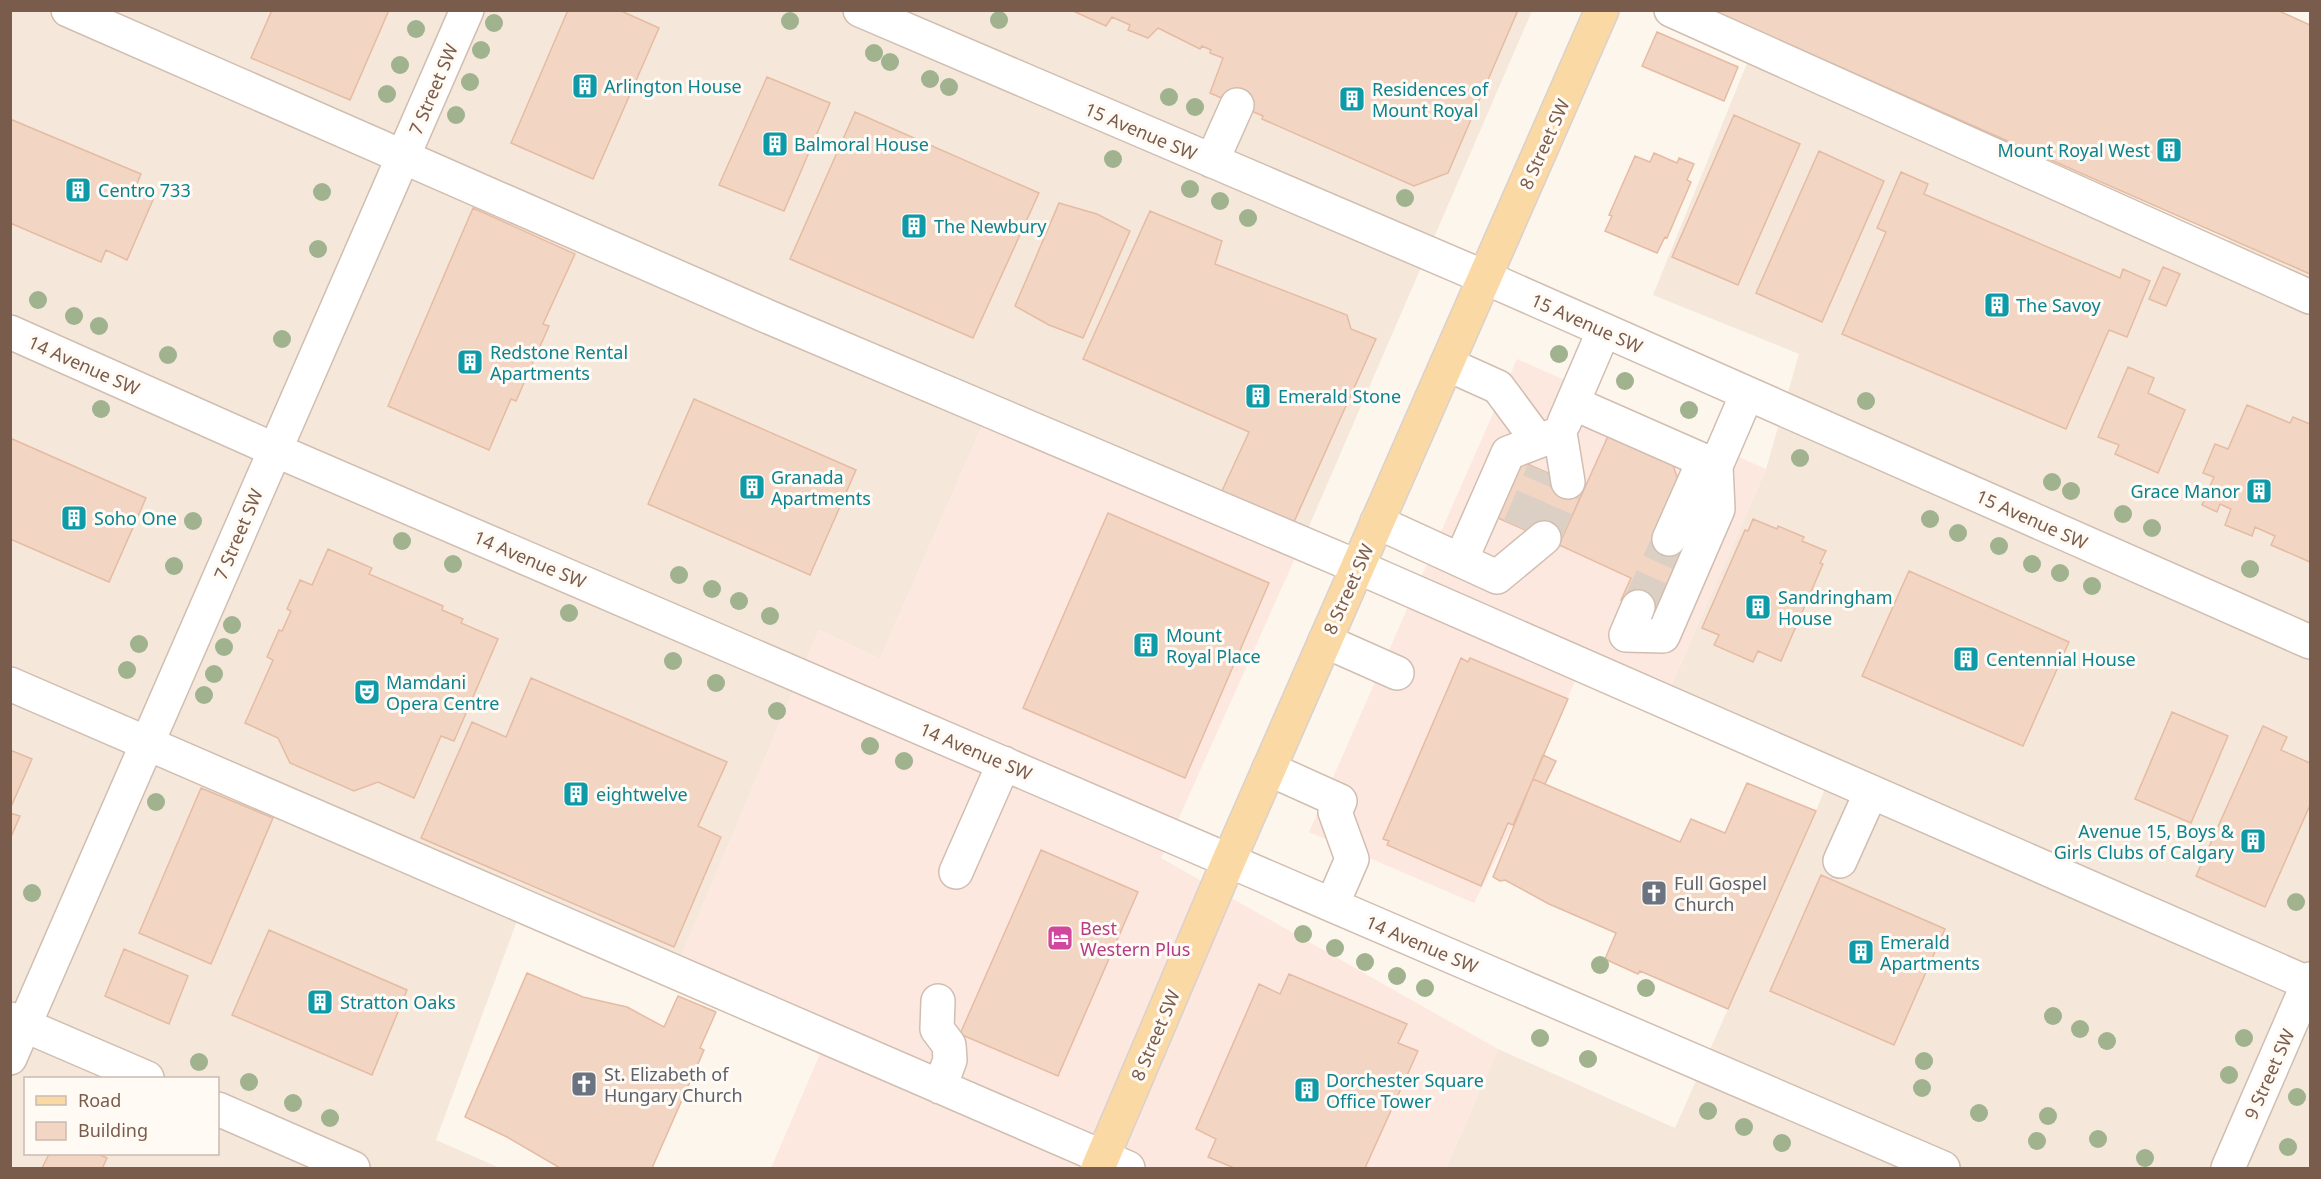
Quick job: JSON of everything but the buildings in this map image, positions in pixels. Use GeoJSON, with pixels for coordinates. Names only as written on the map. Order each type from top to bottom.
{"type":"FeatureCollection","features":[{"type":"Feature","properties":{"kind":"main road","name":"8 Street SW"},"geometry":{"type":"LineString","coordinates":[[1110,1165],[1229,860],[1602,10]]}},
{"type":"Feature","properties":{"kind":"street"},"geometry":{"type":"LineString","coordinates":[[68,10],[771,318],[1358,567],[2310,982]]}},
{"type":"Feature","properties":{"kind":"street","name":"7 Street SW"},"geometry":{"type":"LineString","coordinates":[[10,1058],[18,1022],[148,745],[466,10]]}},
{"type":"Feature","properties":{"kind":"street","name":"15 Avenue SW"},"geometry":{"type":"LineString","coordinates":[[860,10],[1485,277],[2310,642]]}},
{"type":"Feature","properties":{"kind":"street"},"geometry":{"type":"LineString","coordinates":[[1671,10],[2310,297]]}},
{"type":"Feature","properties":{"kind":"street"},"geometry":{"type":"LineString","coordinates":[[1212,161],[1237,105]]}},
{"type":"Feature","properties":{"kind":"street"},"geometry":{"type":"LineString","coordinates":[[1552,457],[1604,330]]}},
{"type":"Feature","properties":{"kind":"street","name":"14 Avenue SW"},"geometry":{"type":"LineString","coordinates":[[10,332],[275,450],[1943,1168]]}},
{"type":"Feature","properties":{"kind":"street"},"geometry":{"type":"LineString","coordinates":[[1447,364],[1498,387],[1552,457]]}},
{"type":"Feature","properties":{"kind":"street"},"geometry":{"type":"LineString","coordinates":[[1669,539],[1747,394]]}},
{"type":"Feature","properties":{"kind":"street"},"geometry":{"type":"LineString","coordinates":[[1573,403],[1710,463]]}},
{"type":"Feature","properties":{"kind":"street"},"geometry":{"type":"LineString","coordinates":[[1461,560],[1508,453],[1552,457]]}},
{"type":"Feature","properties":{"kind":"street"},"geometry":{"type":"LineString","coordinates":[[1632,621],[1663,636],[1718,509],[1710,463]]}},
{"type":"Feature","properties":{"kind":"street"},"geometry":{"type":"LineString","coordinates":[[1377,522],[1497,577],[1532,533]]}},
{"type":"Feature","properties":{"kind":"street"},"geometry":{"type":"LineString","coordinates":[[1325,641],[1397,674]]}},
{"type":"Feature","properties":{"kind":"street"},"geometry":{"type":"LineString","coordinates":[[10,684],[940,1087],[1110,1165]]}},
{"type":"Feature","properties":{"kind":"street"},"geometry":{"type":"LineString","coordinates":[[956,872],[1004,763]]}},
{"type":"Feature","properties":{"kind":"street"},"geometry":{"type":"LineString","coordinates":[[1269,769],[1340,801],[1335,812],[1352,859],[1332,905]]}},
{"type":"Feature","properties":{"kind":"street"},"geometry":{"type":"LineString","coordinates":[[1840,861],[1872,792]]}},
{"type":"Feature","properties":{"kind":"street","name":"9 Street SW"},"geometry":{"type":"LineString","coordinates":[[2228,1168],[2310,982]]}},
{"type":"Feature","properties":{"kind":"street"},"geometry":{"type":"LineString","coordinates":[[938,1001],[937,1029],[949,1045],[950,1060],[940,1087]]}},
{"type":"Feature","properties":{"kind":"street"},"geometry":{"type":"LineString","coordinates":[[18,1022],[145,1077]]}},
{"type":"Feature","properties":{"kind":"street"},"geometry":{"type":"LineString","coordinates":[[219,1109],[352,1168]]}},
{"type":"Feature","properties":{"kind":"shaded area"},"geometry":{"type":"Polygon","coordinates":[[[10,11],[1532,11],[1300,547],[990,408],[880,659],[819,630],[682,955],[528,891],[436,1140],[500,1168],[11,1168],[10,11]]]}},
{"type":"Feature","properties":{"kind":"shaded area"},"geometry":{"type":"Polygon","coordinates":[[[1754,46],[2225,249],[2310,63],[2310,1168],[1446,1168],[1498,1049],[1675,1128],[1815,814],[1831,772],[1671,686],[1766,469],[1799,354],[1653,295],[1754,46]]]}},
{"type":"Feature","properties":{"kind":"shaded area"},"geometry":{"type":"Polygon","coordinates":[[[1517,359],[1766,469],[1671,686],[1584,660],[1513,825],[1474,903],[1309,832],[1517,359]]]}},
{"type":"Feature","properties":{"kind":"shaded area"},"geometry":{"type":"Polygon","coordinates":[[[990,408],[1300,547],[1161,858],[1498,1049],[1446,1168],[771,1168],[828,1035],[682,955],[819,630],[880,659],[990,408]]]}},
{"type":"Feature","properties":{"kind":"tunnel"},"geometry":{"type":"LineString","coordinates":[[1519,527],[1543,471]]}},
{"type":"Feature","properties":{"kind":"tunnel"},"geometry":{"type":"LineString","coordinates":[[1544,538],[1568,482]]}},
{"type":"Feature","properties":{"kind":"tunnel"},"geometry":{"type":"LineString","coordinates":[[1638,607],[1669,539]]}},
{"type":"Feature","properties":{"kind":"place","name":"Arlington House"},"geometry":{"type":"Point","coordinates":[585,86]}},
{"type":"Feature","properties":{"kind":"place","name":"Residences of Mount Royal"},"geometry":{"type":"Point","coordinates":[1352,99]}},
{"type":"Feature","properties":{"kind":"place","name":"Balmoral House"},"geometry":{"type":"Point","coordinates":[775,144]}},
{"type":"Feature","properties":{"kind":"place","name":"Mount Royal West"},"geometry":{"type":"Point","coordinates":[2169,150]}},
{"type":"Feature","properties":{"kind":"place","name":"Centro 733"},"geometry":{"type":"Point","coordinates":[78,190]}},
{"type":"Feature","properties":{"kind":"place","name":"The Newbury"},"geometry":{"type":"Point","coordinates":[914,226]}},
{"type":"Feature","properties":{"kind":"place","name":"The Savoy"},"geometry":{"type":"Point","coordinates":[1997,305]}},
{"type":"Feature","properties":{"kind":"place","name":"Redstone Rental Apartments"},"geometry":{"type":"Point","coordinates":[470,362]}},
{"type":"Feature","properties":{"kind":"place","name":"Emerald Stone"},"geometry":{"type":"Point","coordinates":[1258,396]}},
{"type":"Feature","properties":{"kind":"place","name":"Granada Apartments"},"geometry":{"type":"Point","coordinates":[752,487]}},
{"type":"Feature","properties":{"kind":"place","name":"Grace Manor"},"geometry":{"type":"Point","coordinates":[2259,491]}},
{"type":"Feature","properties":{"kind":"place","name":"Soho One"},"geometry":{"type":"Point","coordinates":[74,518]}},
{"type":"Feature","properties":{"kind":"place","name":"Sandringham House"},"geometry":{"type":"Point","coordinates":[1758,607]}},
{"type":"Feature","properties":{"kind":"place","name":"Mount Royal Place"},"geometry":{"type":"Point","coordinates":[1146,645]}},
{"type":"Feature","properties":{"kind":"place","name":"Centennial House"},"geometry":{"type":"Point","coordinates":[1966,659]}},
{"type":"Feature","properties":{"kind":"place","name":"Mamdani Opera Centre"},"geometry":{"type":"Point","coordinates":[367,692]}},
{"type":"Feature","properties":{"kind":"place","name":"eightwelve"},"geometry":{"type":"Point","coordinates":[576,794]}},
{"type":"Feature","properties":{"kind":"place","name":"Avenue 15, Boys & Girls Clubs of Calgary"},"geometry":{"type":"Point","coordinates":[2253,841]}},
{"type":"Feature","properties":{"kind":"place","name":"Full Gospel Church"},"geometry":{"type":"Point","coordinates":[1654,893]}},
{"type":"Feature","properties":{"kind":"place","name":"Best Western Plus"},"geometry":{"type":"Point","coordinates":[1060,938]}},
{"type":"Feature","properties":{"kind":"place","name":"Emerald Apartments"},"geometry":{"type":"Point","coordinates":[1861,952]}},
{"type":"Feature","properties":{"kind":"place","name":"Stratton Oaks"},"geometry":{"type":"Point","coordinates":[320,1002]}},
{"type":"Feature","properties":{"kind":"place","name":"St. Elizabeth of Hungary Church"},"geometry":{"type":"Point","coordinates":[584,1084]}},
{"type":"Feature","properties":{"kind":"place","name":"Dorchester Square Office Tower"},"geometry":{"type":"Point","coordinates":[1307,1090]}}]}
